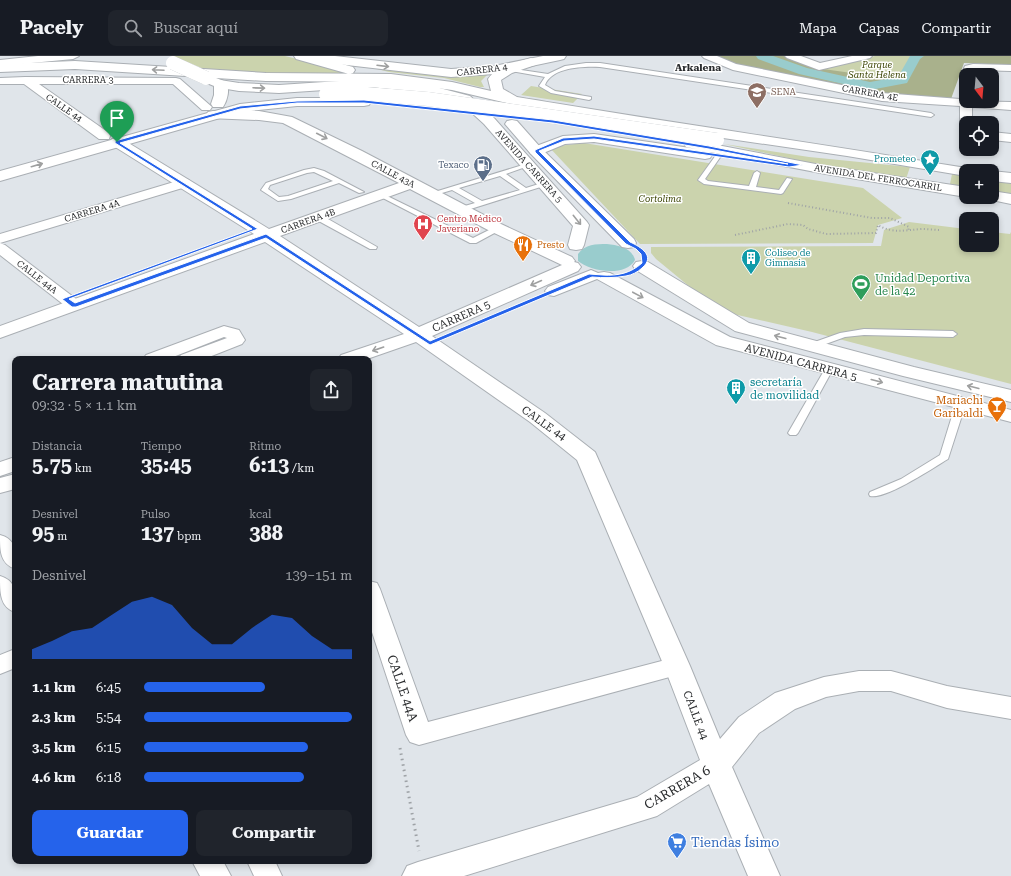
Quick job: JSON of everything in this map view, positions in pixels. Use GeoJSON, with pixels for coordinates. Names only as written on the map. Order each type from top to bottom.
{"type":"FeatureCollection","features":[{"type":"Feature","properties":{"kind":"main road"},"geometry":{"type":"LineString","coordinates":[[300,56],[340,68],[384,77],[452,86],[514,101],[655,124],[847,152],[887,160],[959,171]]}},
{"type":"Feature","properties":{"kind":"main road","name":"CARRERA 4"},"geometry":{"type":"LineString","coordinates":[[303,56],[451,73],[494,70],[530,59]]}},
{"type":"Feature","properties":{"kind":"main road","name":"CARRERA 4"},"geometry":{"type":"LineString","coordinates":[[388,56],[420,64],[472,67],[560,56]]}},
{"type":"Feature","properties":{"kind":"main road"},"geometry":{"type":"LineString","coordinates":[[514,101],[498,91],[493,81],[498,75],[530,59]]}},
{"type":"Feature","properties":{"kind":"main road","name":"AVENIDA CARRERA 5"},"geometry":{"type":"LineString","coordinates":[[168,61],[220,84],[239,87],[279,88],[370,83],[414,87],[465,98],[489,121],[581,225],[576,245]]}},
{"type":"Feature","properties":{"kind":"main road"},"geometry":{"type":"LineString","coordinates":[[0,68],[75,66],[266,77],[384,77]]}},
{"type":"Feature","properties":{"kind":"main road"},"geometry":{"type":"LineString","coordinates":[[0,176],[110,139],[212,108],[221,95],[220,84]]}},
{"type":"Feature","properties":{"kind":"main road","name":"AVENIDA CARRERA 5"},"geometry":{"type":"LineString","coordinates":[[473,90],[510,122],[536,151],[628,243],[638,248],[644,254],[646,260],[642,266],[742,327],[1011,396]]}},
{"type":"Feature","properties":{"kind":"main road","name":"AVENIDA DEL FERROCARRIL"},"geometry":{"type":"LineString","coordinates":[[212,108],[326,94],[370,94],[439,100],[560,116],[800,165],[959,191]]}},
{"type":"Feature","properties":{"kind":"main road","name":"AVENIDA DEL FERROCARRIL"},"geometry":{"type":"LineString","coordinates":[[212,108],[240,108],[271,104],[364,102],[553,122],[715,148],[887,160]]}},
{"type":"Feature","properties":{"kind":"main road","name":"CALLE 43A"},"geometry":{"type":"LineString","coordinates":[[212,108],[287,120],[311,130],[432,194],[496,230],[569,264]]}},
{"type":"Feature","properties":{"kind":"main road"},"geometry":{"type":"LineString","coordinates":[[536,151],[563,140],[594,138],[715,148]]}},
{"type":"Feature","properties":{"kind":"main road"},"geometry":{"type":"LineString","coordinates":[[0,164],[110,139]]}},
{"type":"Feature","properties":{"kind":"main road","name":"CALLE 44"},"geometry":{"type":"LineString","coordinates":[[110,139],[184,183],[261,232],[424,339],[564,436],[587,457],[677,666],[716,764],[764,876]]}},
{"type":"Feature","properties":{"kind":"main road"},"geometry":{"type":"LineString","coordinates":[[999,177],[1011,178]]}},
{"type":"Feature","properties":{"kind":"main road","name":"CARRERA 4B"},"geometry":{"type":"LineString","coordinates":[[0,332],[70,302],[261,232],[362,192],[407,181]]}},
{"type":"Feature","properties":{"kind":"main road","name":"CARRERA 4B"},"geometry":{"type":"LineString","coordinates":[[261,232],[318,217],[381,194],[407,181]]}},
{"type":"Feature","properties":{"kind":"main road"},"geometry":{"type":"LineString","coordinates":[[999,197],[1011,199]]}},
{"type":"Feature","properties":{"kind":"main road"},"geometry":{"type":"LineString","coordinates":[[569,264],[566,255],[569,249],[576,245],[598,240],[628,243]]}},
{"type":"Feature","properties":{"kind":"main road","name":"AVENIDA CARRERA 5"},"geometry":{"type":"LineString","coordinates":[[569,264],[580,272],[598,276],[723,341],[1011,416]]}},
{"type":"Feature","properties":{"kind":"main road","name":"CARRERA 5"},"geometry":{"type":"LineString","coordinates":[[372,364],[424,339],[569,264]]}},
{"type":"Feature","properties":{"kind":"main road"},"geometry":{"type":"LineString","coordinates":[[598,276],[626,275],[636,271],[642,266]]}},
{"type":"Feature","properties":{"kind":"main road","name":"CARRERA 5"},"geometry":{"type":"LineString","coordinates":[[359,356],[424,339],[598,276]]}},
{"type":"Feature","properties":{"kind":"main road","name":"CARRERA 4B"},"geometry":{"type":"LineString","coordinates":[[0,322],[70,302]]}},
{"type":"Feature","properties":{"kind":"main road"},"geometry":{"type":"LineString","coordinates":[[0,469],[12,465]]}},
{"type":"Feature","properties":{"kind":"main road"},"geometry":{"type":"LineString","coordinates":[[0,486],[12,482]]}},
{"type":"Feature","properties":{"kind":"main road","name":"CARRERA 6"},"geometry":{"type":"LineString","coordinates":[[421,875],[646,807],[716,764],[749,725],[785,701],[824,687],[858,681],[891,681],[947,697],[1011,708]]}},
{"type":"Feature","properties":{"kind":"street"},"geometry":{"type":"LineString","coordinates":[[0,63],[73,56]]}},
{"type":"Feature","properties":{"kind":"street","name":"CARRERA 4E"},"geometry":{"type":"LineString","coordinates":[[708,56],[732,67],[893,98],[959,101]]}},
{"type":"Feature","properties":{"kind":"street"},"geometry":{"type":"LineString","coordinates":[[791,56],[820,67],[866,56]]}},
{"type":"Feature","properties":{"kind":"street"},"geometry":{"type":"LineString","coordinates":[[969,68],[981,66],[1011,68]]}},
{"type":"Feature","properties":{"kind":"street","name":"CALLE 44"},"geometry":{"type":"LineString","coordinates":[[25,80],[110,139]]}},
{"type":"Feature","properties":{"kind":"street","name":"CARRERA 3"},"geometry":{"type":"LineString","coordinates":[[0,81],[176,81],[212,108]]}},
{"type":"Feature","properties":{"kind":"street","name":"CARRERA 4E"},"geometry":{"type":"LineString","coordinates":[[999,105],[1011,106]]}},
{"type":"Feature","properties":{"kind":"street"},"geometry":{"type":"LineString","coordinates":[[999,137],[1011,138]]}},
{"type":"Feature","properties":{"kind":"street","name":"CARRERA 4A"},"geometry":{"type":"LineString","coordinates":[[0,239],[184,183]]}},
{"type":"Feature","properties":{"kind":"street","name":"CALLE 44A"},"geometry":{"type":"LineString","coordinates":[[0,248],[70,302]]}},
{"type":"Feature","properties":{"kind":"street"},"geometry":{"type":"LineString","coordinates":[[160,356],[224,331],[233,334],[236,340],[195,356]]}},
{"type":"Feature","properties":{"kind":"street"},"geometry":{"type":"LineString","coordinates":[[0,542],[12,557]]}},
{"type":"Feature","properties":{"kind":"street"},"geometry":{"type":"LineString","coordinates":[[0,584],[12,600]]}},
{"type":"Feature","properties":{"kind":"street","name":"CALLE 44A"},"geometry":{"type":"LineString","coordinates":[[372,598],[419,736]]}},
{"type":"Feature","properties":{"kind":"street"},"geometry":{"type":"LineString","coordinates":[[0,665],[12,659]]}},
{"type":"Feature","properties":{"kind":"street"},"geometry":{"type":"LineString","coordinates":[[419,736],[677,666]]}},
{"type":"Feature","properties":{"kind":"street"},"geometry":{"type":"LineString","coordinates":[[208,864],[217,876]]}},
{"type":"Feature","properties":{"kind":"street"},"geometry":{"type":"LineString","coordinates":[[262,864],[268,876]]}},
{"type":"Feature","properties":{"kind":"lane"},"geometry":{"type":"LineString","coordinates":[[589,98],[553,92],[542,86],[544,81],[549,76],[560,70],[575,65],[600,65],[931,115]]}},
{"type":"Feature","properties":{"kind":"lane"},"geometry":{"type":"LineString","coordinates":[[508,70],[549,76]]}},
{"type":"Feature","properties":{"kind":"lane"},"geometry":{"type":"LineString","coordinates":[[715,148],[701,178],[701,180],[706,183],[782,192],[789,179]]}},
{"type":"Feature","properties":{"kind":"lane"},"geometry":{"type":"LineString","coordinates":[[432,194],[528,165]]}},
{"type":"Feature","properties":{"kind":"lane"},"geometry":{"type":"LineString","coordinates":[[339,181],[289,198],[278,199],[264,190],[268,184],[306,171],[322,172],[362,192]]}},
{"type":"Feature","properties":{"kind":"lane"},"geometry":{"type":"LineString","coordinates":[[501,173],[525,190]]}},
{"type":"Feature","properties":{"kind":"lane"},"geometry":{"type":"LineString","coordinates":[[752,189],[757,173]]}},
{"type":"Feature","properties":{"kind":"lane"},"geometry":{"type":"LineString","coordinates":[[461,210],[545,184]]}},
{"type":"Feature","properties":{"kind":"lane"},"geometry":{"type":"LineString","coordinates":[[454,188],[481,204]]}},
{"type":"Feature","properties":{"kind":"lane"},"geometry":{"type":"LineString","coordinates":[[381,194],[473,241],[496,230]]}},
{"type":"Feature","properties":{"kind":"lane"},"geometry":{"type":"LineString","coordinates":[[318,217],[373,247]]}},
{"type":"Feature","properties":{"kind":"lane"},"geometry":{"type":"LineString","coordinates":[[812,346],[843,335],[864,332],[953,334]]}},
{"type":"Feature","properties":{"kind":"lane"},"geometry":{"type":"LineString","coordinates":[[793,433],[829,369]]}},
{"type":"Feature","properties":{"kind":"lane"},"geometry":{"type":"LineString","coordinates":[[874,494],[905,481],[944,457],[961,403]]}},
{"type":"Feature","properties":{"kind":"path"},"geometry":{"type":"LineString","coordinates":[[787,202],[866,218],[890,218],[909,228],[908,232]]}},
{"type":"Feature","properties":{"kind":"path"},"geometry":{"type":"LineString","coordinates":[[735,235],[788,224],[803,225],[808,229],[826,234],[876,233],[878,225],[884,230],[891,232],[908,232],[928,228],[941,230]]}},
{"type":"Feature","properties":{"kind":"path","name":"CALLE 44A"},"geometry":{"type":"LineString","coordinates":[[419,736],[400,748],[421,875]]}},
{"type":"Feature","properties":{"kind":"green space"},"geometry":{"type":"Polygon","coordinates":[[[173,56],[285,56],[359,74],[278,74],[204,69],[173,56]]]}},
{"type":"Feature","properties":{"kind":"green space"},"geometry":{"type":"Polygon","coordinates":[[[711,56],[792,56],[823,69],[902,80],[915,57],[918,56],[1011,56],[1011,65],[964,63],[962,68],[959,68],[959,77],[951,99],[891,98],[732,67],[711,56]]]}},
{"type":"Feature","properties":{"kind":"green space","name":"Parque Santa Helena"},"geometry":{"type":"Polygon","coordinates":[[[875,56],[918,56],[915,57],[903,80],[870,86],[823,69],[875,56]]]}},
{"type":"Feature","properties":{"kind":"green space"},"geometry":{"type":"Polygon","coordinates":[[[353,63],[449,75],[491,71],[481,81],[484,87],[480,87],[444,78],[389,72],[353,63]]]}},
{"type":"Feature","properties":{"kind":"green space"},"geometry":{"type":"Polygon","coordinates":[[[531,86],[582,94],[573,103],[521,95],[531,86]]]}},
{"type":"Feature","properties":{"kind":"green space","name":"Cortolima"},"geometry":{"type":"Polygon","coordinates":[[[584,143],[863,188],[902,218],[878,225],[873,243],[640,244],[549,147],[584,143]]]}},
{"type":"Feature","properties":{"kind":"green space"},"geometry":{"type":"Polygon","coordinates":[[[724,144],[809,157],[910,167],[906,179],[825,166],[724,144]]]}},
{"type":"Feature","properties":{"kind":"green space"},"geometry":{"type":"Polygon","coordinates":[[[952,174],[959,175],[959,186],[950,184],[952,174]]]}},
{"type":"Feature","properties":{"kind":"green space"},"geometry":{"type":"Polygon","coordinates":[[[999,181],[1011,182],[1011,194],[999,192],[999,181]]]}},
{"type":"Feature","properties":{"kind":"green space","name":"Unidad Deportiva de la 42"},"geometry":{"type":"Polygon","coordinates":[[[909,222],[959,228],[959,252],[999,252],[999,233],[1010,234],[1011,232],[1011,384],[812,332],[733,314],[690,287],[656,259],[651,253],[651,247],[881,246],[884,230],[909,222]]]}},
{"type":"Feature","properties":{"kind":"water"},"geometry":{"type":"Polygon","coordinates":[[[607,244],[620,246],[628,250],[635,260],[624,269],[616,271],[591,268],[578,261],[578,254],[587,246],[607,244]]]}},
{"type":"Feature","properties":{"kind":"waterway"},"geometry":{"type":"LineString","coordinates":[[762,56],[803,71],[870,86],[903,80],[915,57],[918,56]]}},
{"type":"Feature","properties":{"kind":"place","name":"SENA"},"geometry":{"type":"Point","coordinates":[757,109]}},
{"type":"Feature","properties":{"kind":"place","name":"Prometeo"},"geometry":{"type":"Point","coordinates":[930,176]}},
{"type":"Feature","properties":{"kind":"place","name":"Texaco"},"geometry":{"type":"Point","coordinates":[483,182]}},
{"type":"Feature","properties":{"kind":"place","name":"Centro Médico Javeriano"},"geometry":{"type":"Point","coordinates":[423,241]}},
{"type":"Feature","properties":{"kind":"place","name":"Presto"},"geometry":{"type":"Point","coordinates":[523,262]}},
{"type":"Feature","properties":{"kind":"place","name":"Coliseo de Gimnasia"},"geometry":{"type":"Point","coordinates":[751,275]}},
{"type":"Feature","properties":{"kind":"place","name":"Unidad Deportiva de la 42"},"geometry":{"type":"Point","coordinates":[861,301]}},
{"type":"Feature","properties":{"kind":"place","name":"secretaría de movilidad"},"geometry":{"type":"Point","coordinates":[736,405]}},
{"type":"Feature","properties":{"kind":"place","name":"Mariachi Garibaldi"},"geometry":{"type":"Point","coordinates":[997,423]}},
{"type":"Feature","properties":{"kind":"place","name":"Tiendas Ísimo"},"geometry":{"type":"Point","coordinates":[677,859]}},
{"type":"Feature","properties":{"kind":"district","name":"Arkalena"},"geometry":{"type":"Point","coordinates":[698,67]}},
{"type":"Feature","properties":{"kind":"route"},"geometry":{"type":"LineString","coordinates":[[297,102],[364,102],[434,108],[585,126],[709,147],[800,165],[789,165],[718,156],[594,138],[563,140],[536,151],[628,243],[638,248],[644,254],[646,260],[636,271],[626,275],[604,277],[591,275],[430,343],[266,236],[74,305],[65,299],[256,229],[117,142],[240,108],[297,102]]}}]}
